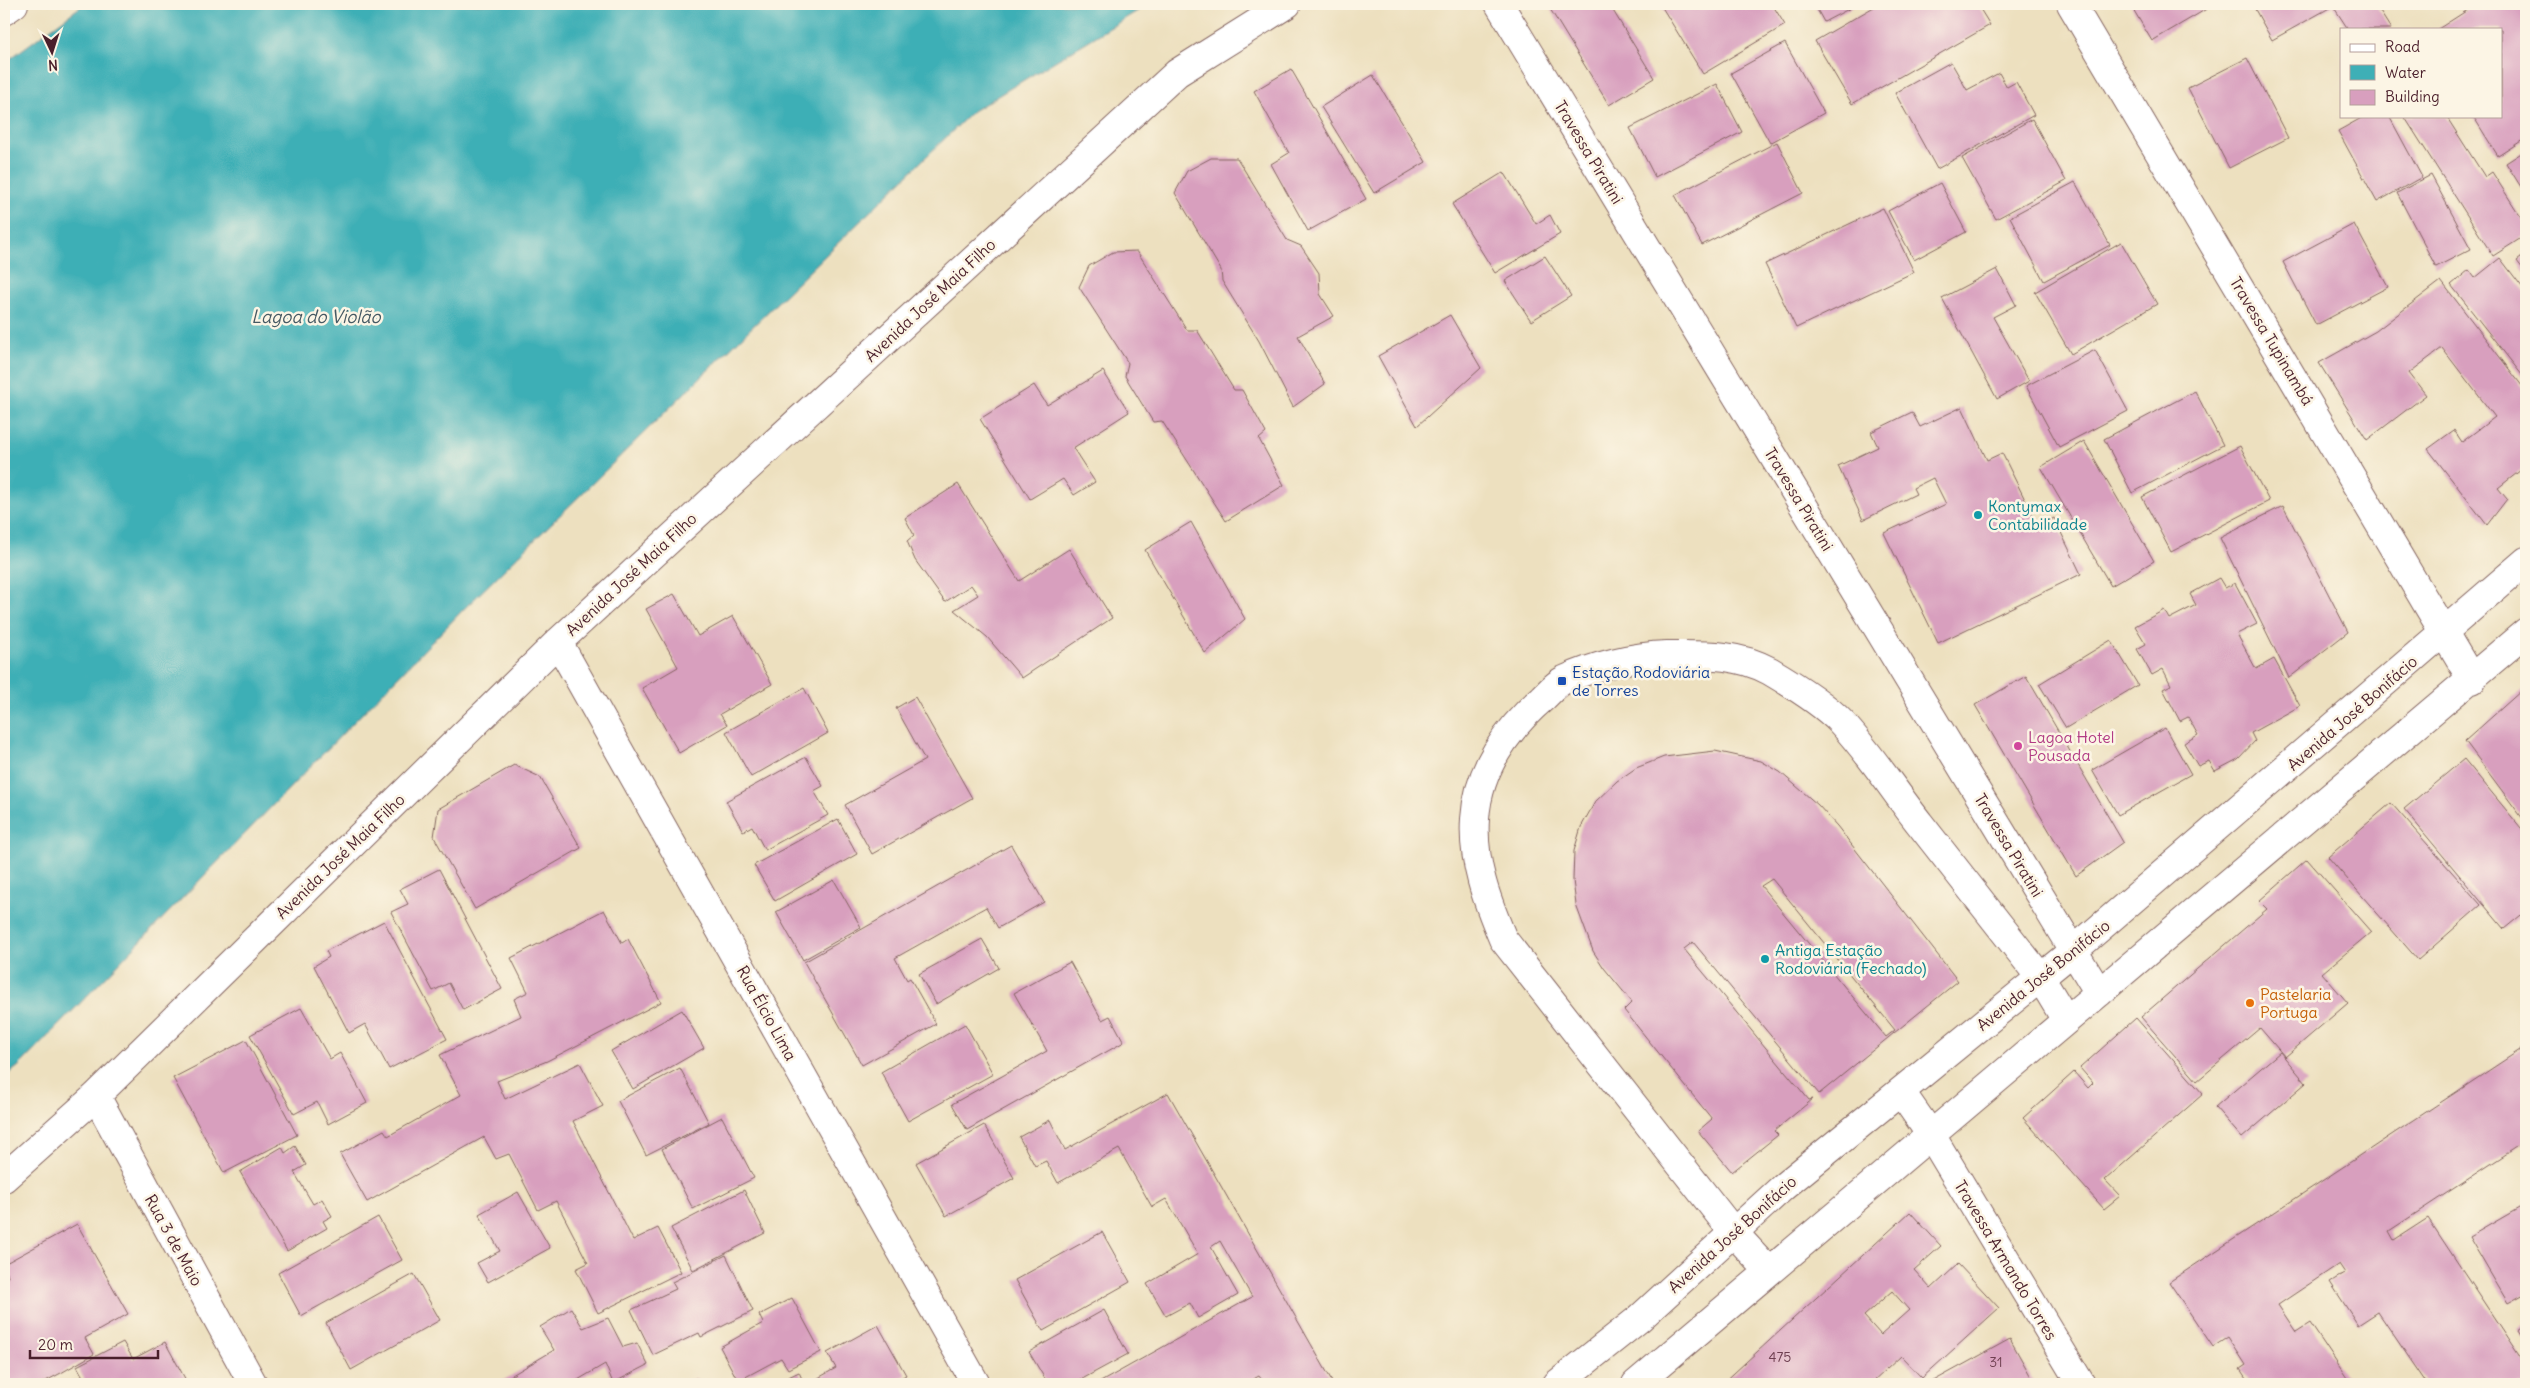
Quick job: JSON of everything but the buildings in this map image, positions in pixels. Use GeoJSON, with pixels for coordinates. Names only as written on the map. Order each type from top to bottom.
{"type":"FeatureCollection","features":[{"type":"Feature","properties":{"kind":"street"},"geometry":{"type":"LineString","coordinates":[[4,11],[14,4]]}},
{"type":"Feature","properties":{"kind":"street","name":"Avenida José Maia Filho"},"geometry":{"type":"LineString","coordinates":[[4,1178],[96,1096],[558,642],[1177,73],[1287,4]]}},
{"type":"Feature","properties":{"kind":"street","name":"Travessa Piratini"},"geometry":{"type":"LineString","coordinates":[[1499,4],[2099,993]]}},
{"type":"Feature","properties":{"kind":"street","name":"Travessa Tupinambá"},"geometry":{"type":"LineString","coordinates":[[2071,4],[2446,633],[2472,680]]}},
{"type":"Feature","properties":{"kind":"street","name":"Avenida José Bonifácio"},"geometry":{"type":"LineString","coordinates":[[1557,1384],[1640,1318],[1783,1187],[2073,951],[2446,633],[2526,562]]}},
{"type":"Feature","properties":{"kind":"street"},"geometry":{"type":"LineString","coordinates":[[1636,1384],[1769,1270],[2472,680],[2526,632]]}},
{"type":"Feature","properties":{"kind":"street","name":"Rua Élcio Lima"},"geometry":{"type":"LineString","coordinates":[[558,642],[976,1384]]}},
{"type":"Feature","properties":{"kind":"street"},"geometry":{"type":"LineString","coordinates":[[1769,1270],[1734,1233],[1503,939],[1486,897],[1480,875],[1475,819],[1482,782],[1501,742],[1528,710],[1562,681],[1607,666],[1649,656],[1693,655],[1736,658],[1767,670],[1792,685],[1840,721],[2040,977],[2066,1020]]}},
{"type":"Feature","properties":{"kind":"street","name":"Travessa Armando Torres"},"geometry":{"type":"LineString","coordinates":[[1902,1092],[1931,1135],[2081,1384]]}},
{"type":"Feature","properties":{"kind":"street","name":"Rua 3 de Maio"},"geometry":{"type":"LineString","coordinates":[[96,1096],[253,1384]]}},
{"type":"Feature","properties":{"kind":"water","name":"Lagoa do Violão"},"geometry":{"type":"Polygon","coordinates":[[[84,4],[1149,4],[973,111],[462,611],[20,1065],[4,1078],[4,63],[84,4]]]}},
{"type":"Feature","properties":{"kind":"place","name":"Kontymax Contabilidade"},"geometry":{"type":"Point","coordinates":[1978,515]}},
{"type":"Feature","properties":{"kind":"place","name":"Estação Rodoviária de Torres"},"geometry":{"type":"Point","coordinates":[1562,681]}},
{"type":"Feature","properties":{"kind":"place","name":"Lagoa Hotel Pousada"},"geometry":{"type":"Point","coordinates":[2018,746]}},
{"type":"Feature","properties":{"kind":"place","name":"Antiga Estação Rodoviária (Fechado)"},"geometry":{"type":"Point","coordinates":[1765,959]}},
{"type":"Feature","properties":{"kind":"place","name":"Pastelaria Portuga"},"geometry":{"type":"Point","coordinates":[2250,1003]}}]}
